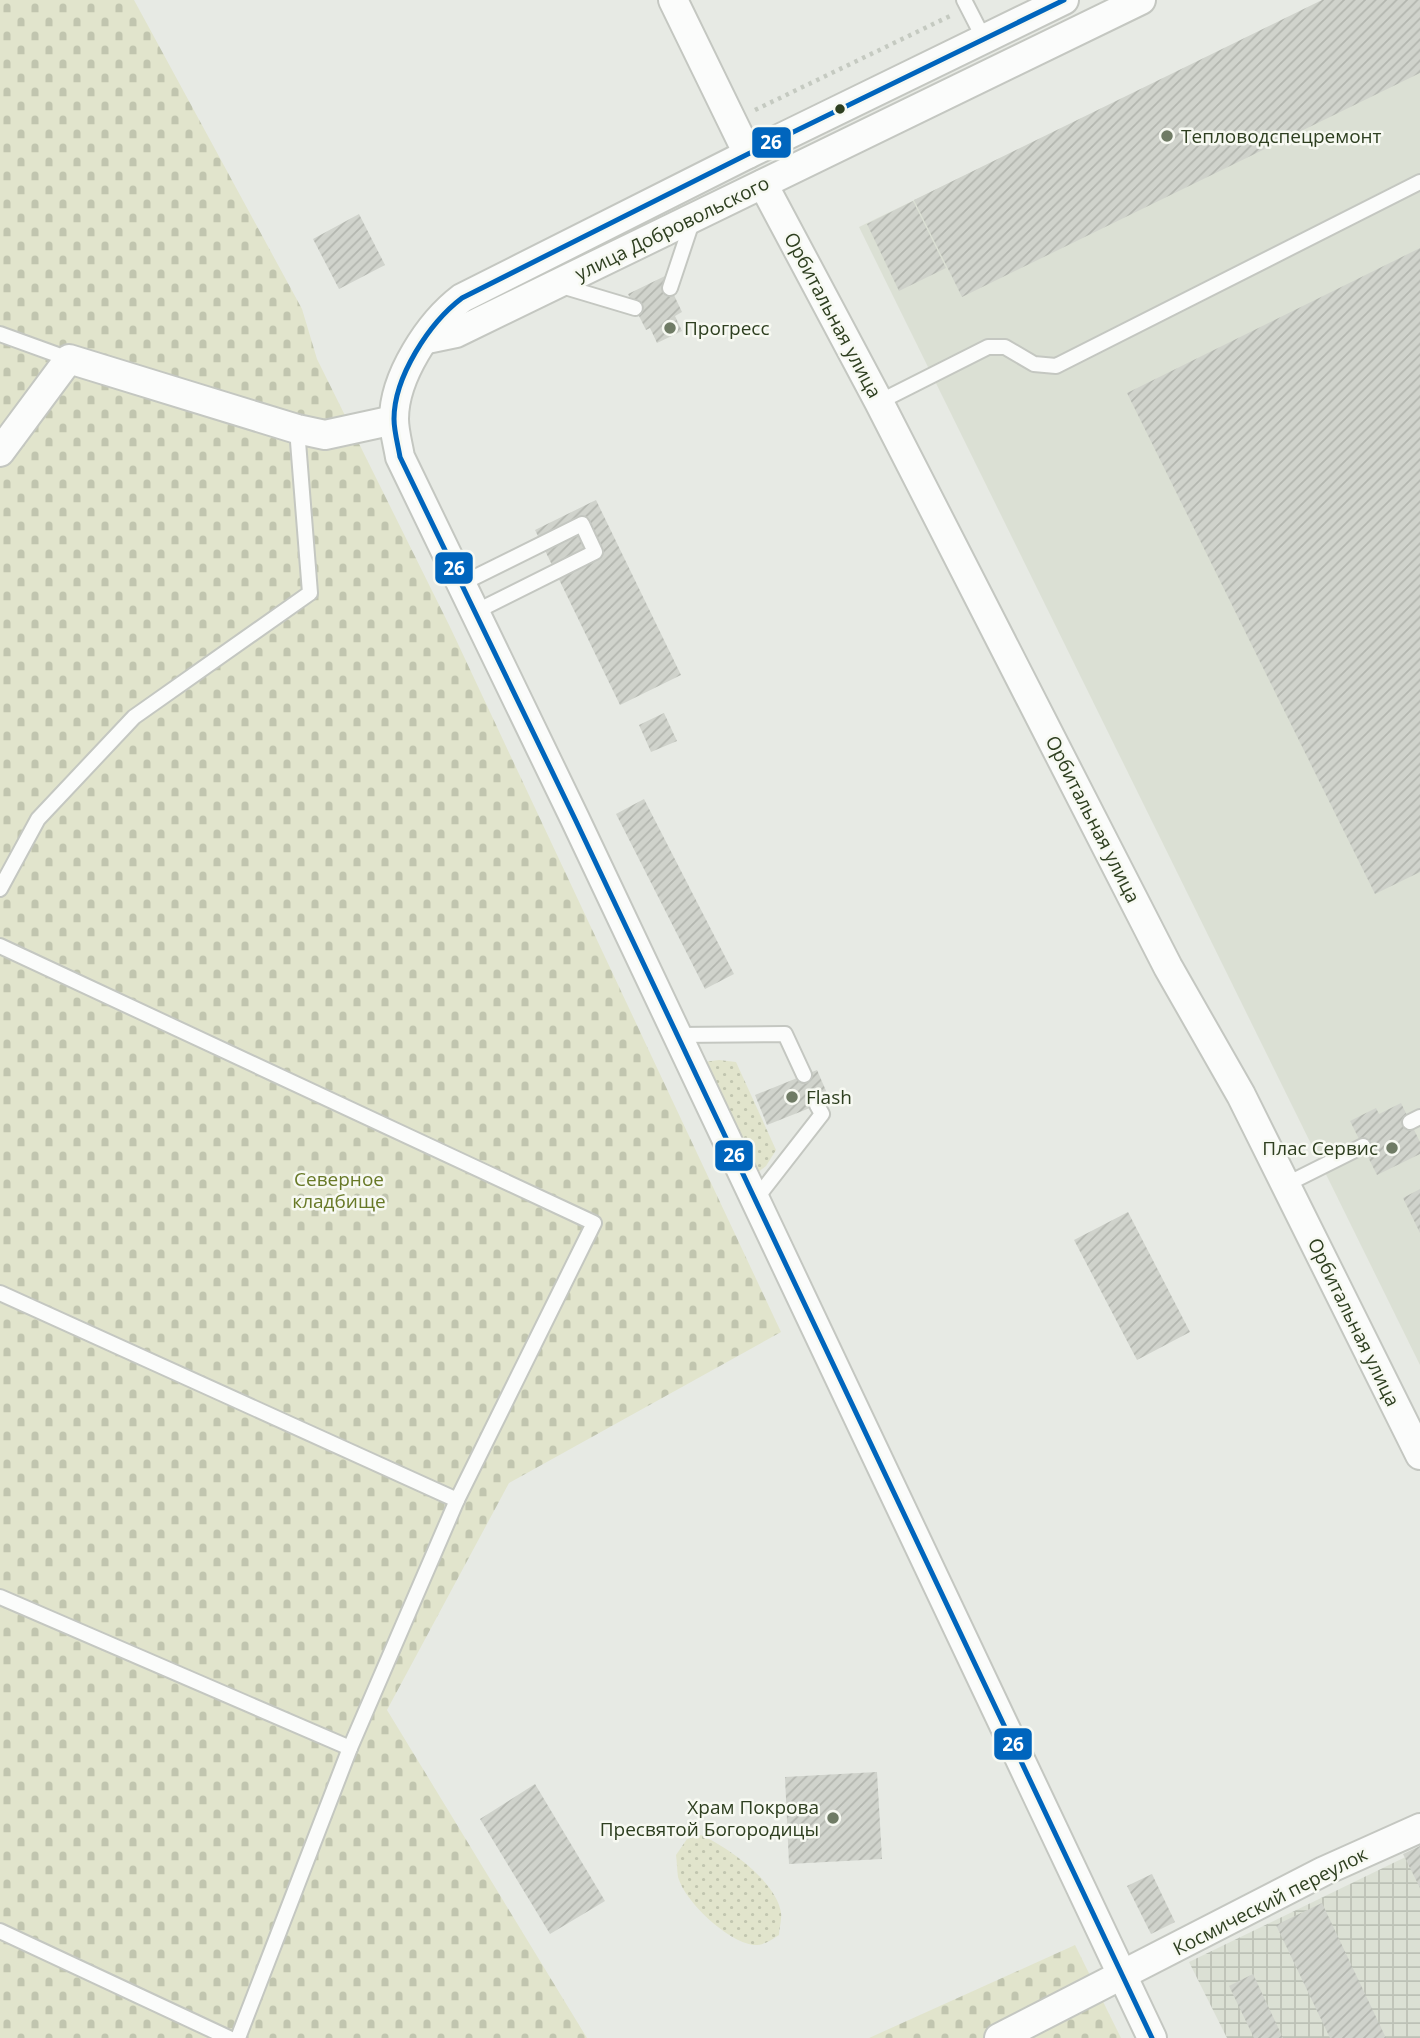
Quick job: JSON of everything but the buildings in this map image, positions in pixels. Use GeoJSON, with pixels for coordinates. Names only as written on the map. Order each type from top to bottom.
{"type":"FeatureCollection","features":[{"type":"Feature","properties":{"kind":"street"},"geometry":{"type":"LineString","coordinates":[[673,0],[748,154]]}},
{"type":"Feature","properties":{"kind":"street","name":"улица Добровольского"},"geometry":{"type":"LineString","coordinates":[[394,420],[396,404],[411,364],[447,309],[462,298],[748,154],[1064,0]]}},
{"type":"Feature","properties":{"kind":"street","name":"улица Добровольского"},"geometry":{"type":"LineString","coordinates":[[427,339],[456,333],[1141,0]]}},
{"type":"Feature","properties":{"kind":"street","name":"Орбитальная улица"},"geometry":{"type":"LineString","coordinates":[[763,184],[879,402],[1168,967],[1241,1096],[1420,1455]]}},
{"type":"Feature","properties":{"kind":"street"},"geometry":{"type":"LineString","coordinates":[[0,452],[69,359],[297,429],[325,435],[394,420],[400,457],[588,847],[1152,2038]]}},
{"type":"Feature","properties":{"kind":"street","name":"Космический переулок"},"geometry":{"type":"LineString","coordinates":[[999,2038],[1324,1871],[1420,1828]]}},
{"type":"Feature","properties":{"kind":"lane"},"geometry":{"type":"LineString","coordinates":[[966,4],[984,39]]}},
{"type":"Feature","properties":{"kind":"lane"},"geometry":{"type":"LineString","coordinates":[[879,402],[988,347],[1005,347],[1034,364],[1056,366],[1420,182]]}},
{"type":"Feature","properties":{"kind":"lane"},"geometry":{"type":"LineString","coordinates":[[670,288],[694,218]]}},
{"type":"Feature","properties":{"kind":"lane"},"geometry":{"type":"LineString","coordinates":[[556,285],[635,308]]}},
{"type":"Feature","properties":{"kind":"lane"},"geometry":{"type":"LineString","coordinates":[[0,334],[69,359]]}},
{"type":"Feature","properties":{"kind":"lane"},"geometry":{"type":"LineString","coordinates":[[0,889],[38,819],[134,717],[310,593],[297,429]]}},
{"type":"Feature","properties":{"kind":"lane"},"geometry":{"type":"LineString","coordinates":[[461,584],[582,524],[595,552],[475,612]]}},
{"type":"Feature","properties":{"kind":"lane"},"geometry":{"type":"LineString","coordinates":[[0,946],[594,1223],[457,1500],[350,1748],[238,2038]]}},
{"type":"Feature","properties":{"kind":"lane"},"geometry":{"type":"LineString","coordinates":[[677,1035],[785,1034],[804,1075]]}},
{"type":"Feature","properties":{"kind":"lane"},"geometry":{"type":"LineString","coordinates":[[755,1200],[822,1114],[817,1105]]}},
{"type":"Feature","properties":{"kind":"lane"},"geometry":{"type":"LineString","coordinates":[[1285,1185],[1363,1146]]}},
{"type":"Feature","properties":{"kind":"lane"},"geometry":{"type":"LineString","coordinates":[[0,1293],[457,1500]]}},
{"type":"Feature","properties":{"kind":"lane"},"geometry":{"type":"LineString","coordinates":[[0,1597],[350,1748]]}},
{"type":"Feature","properties":{"kind":"lane"},"geometry":{"type":"LineString","coordinates":[[0,1931],[229,2038]]}},
{"type":"Feature","properties":{"kind":"path"},"geometry":{"type":"LineString","coordinates":[[732,121],[966,4]]}},
{"type":"Feature","properties":{"kind":"shaded area"},"geometry":{"type":"Polygon","coordinates":[[[1325,0],[1420,0],[1420,1365],[859,227],[1325,0]]]}},
{"type":"Feature","properties":{"kind":"shaded area"},"geometry":{"type":"Polygon","coordinates":[[[1420,1850],[1420,2038],[1227,2038],[1189,1962],[1420,1850]]]}},
{"type":"Feature","properties":{"kind":"green space","name":"Северное кладбище"},"geometry":{"type":"Polygon","coordinates":[[[0,0],[134,0],[302,309],[317,359],[451,629],[781,1332],[509,1483],[387,1710],[587,2038],[0,2038],[0,0]]]}},
{"type":"Feature","properties":{"kind":"green space"},"geometry":{"type":"Polygon","coordinates":[[[719,1060],[736,1062],[776,1150],[766,1166],[751,1178],[696,1063],[719,1060]]]}},
{"type":"Feature","properties":{"kind":"green space"},"geometry":{"type":"Polygon","coordinates":[[[701,1835],[750,1867],[771,1889],[781,1913],[779,1935],[760,1945],[743,1942],[708,1919],[689,1898],[678,1877],[676,1855],[687,1839],[701,1835]]]}},
{"type":"Feature","properties":{"kind":"green space"},"geometry":{"type":"Polygon","coordinates":[[[1075,1945],[1121,2038],[869,2038],[1075,1945]]]}},
{"type":"Feature","properties":{"kind":"transit line","name":"26"},"geometry":{"type":"LineString","coordinates":[[1064,0],[748,154],[462,298],[437,322],[416,352],[400,386],[394,424],[400,457],[575,819],[1152,2038]]}},
{"type":"Feature","properties":{"kind":"place","name":"Тепловодспецремонт"},"geometry":{"type":"Point","coordinates":[1167,136]}},
{"type":"Feature","properties":{"kind":"place","name":"Прогресс"},"geometry":{"type":"Point","coordinates":[670,328]}},
{"type":"Feature","properties":{"kind":"place","name":"Flash"},"geometry":{"type":"Point","coordinates":[792,1097]}},
{"type":"Feature","properties":{"kind":"place","name":"Плас Сервис"},"geometry":{"type":"Point","coordinates":[1392,1148]}},
{"type":"Feature","properties":{"kind":"place","name":"Храм Покрова Пресвятой Богородицы"},"geometry":{"type":"Point","coordinates":[833,1818]}}]}
